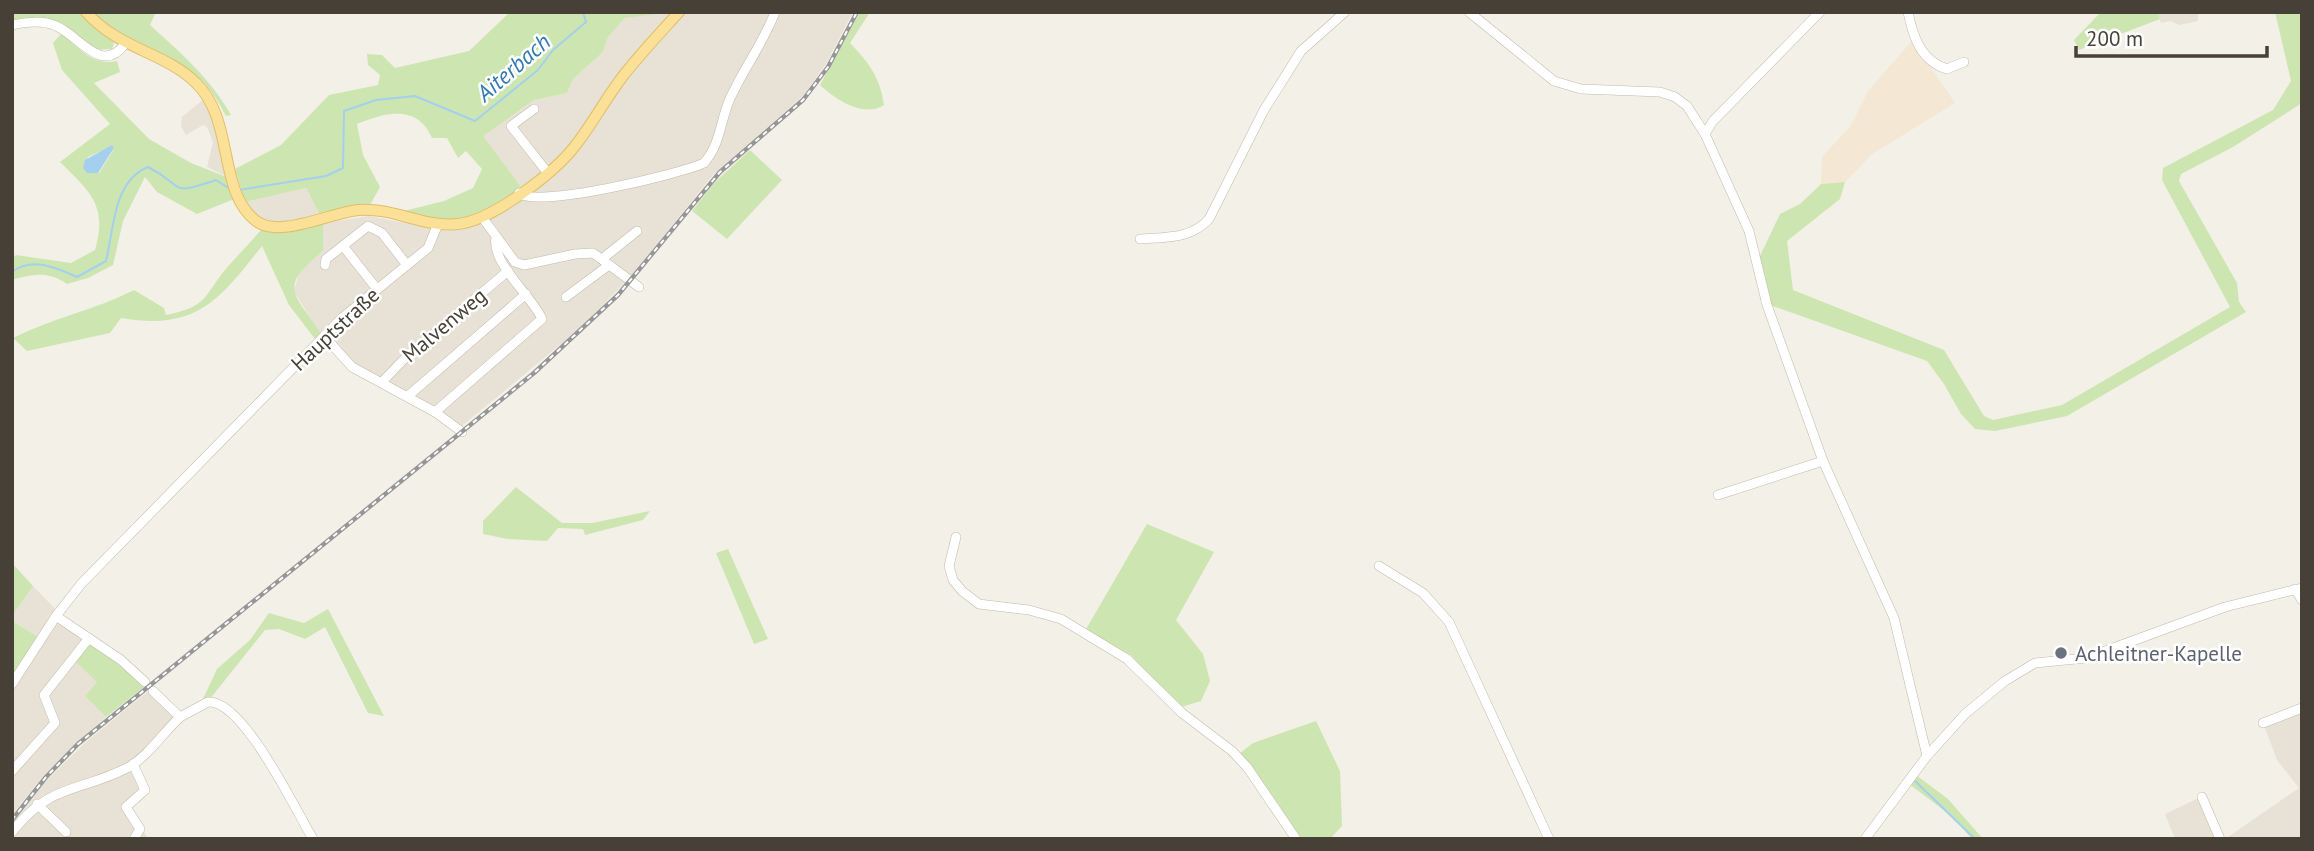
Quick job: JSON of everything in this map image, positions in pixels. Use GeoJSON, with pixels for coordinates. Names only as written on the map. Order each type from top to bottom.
{"type":"FeatureCollection","features":[{"type":"Feature","properties":{"kind":"main road"},"geometry":{"type":"LineString","coordinates":[[86,12],[125,44],[178,69],[203,90],[220,120],[241,201],[254,219],[272,228],[366,210],[438,224],[464,223],[482,217],[547,172],[571,150],[622,77],[680,12]]}},
{"type":"Feature","properties":{"kind":"street"},"geometry":{"type":"LineString","coordinates":[[519,193],[530,198],[593,191],[704,163],[714,150],[729,100],[765,37],[775,12]]}},
{"type":"Feature","properties":{"kind":"street"},"geometry":{"type":"LineString","coordinates":[[1140,239],[1184,234],[1202,226],[1209,219],[1264,110],[1301,51],[1345,12]]}},
{"type":"Feature","properties":{"kind":"street"},"geometry":{"type":"LineString","coordinates":[[1469,12],[1554,81],[1581,89],[1660,92],[1675,97],[1686,106],[1704,134],[1749,231],[1767,306],[1823,461],[1894,618],[1927,756]]}},
{"type":"Feature","properties":{"kind":"street"},"geometry":{"type":"LineString","coordinates":[[1704,134],[1713,121],[1820,12]]}},
{"type":"Feature","properties":{"kind":"street"},"geometry":{"type":"LineString","coordinates":[[1908,12],[1916,42],[1933,65],[1947,69],[1964,62]]}},
{"type":"Feature","properties":{"kind":"street"},"geometry":{"type":"LineString","coordinates":[[12,24],[38,22],[54,25],[66,30],[88,50],[103,57],[116,53],[125,44]]}},
{"type":"Feature","properties":{"kind":"street"},"geometry":{"type":"LineString","coordinates":[[534,108],[512,126],[547,172]]}},
{"type":"Feature","properties":{"kind":"street"},"geometry":{"type":"LineString","coordinates":[[482,217],[511,259],[520,265],[583,252],[593,253],[639,287]]}},
{"type":"Feature","properties":{"kind":"street","name":"Hauptstraße"},"geometry":{"type":"LineString","coordinates":[[12,684],[56,615],[88,577],[324,336],[430,245],[438,224]]}},
{"type":"Feature","properties":{"kind":"street"},"geometry":{"type":"LineString","coordinates":[[325,265],[326,259],[370,226],[382,233],[407,265]]}},
{"type":"Feature","properties":{"kind":"street"},"geometry":{"type":"LineString","coordinates":[[566,297],[637,231]]}},
{"type":"Feature","properties":{"kind":"street"},"geometry":{"type":"LineString","coordinates":[[435,412],[541,321],[541,316],[499,256],[496,238]]}},
{"type":"Feature","properties":{"kind":"street"},"geometry":{"type":"LineString","coordinates":[[343,246],[377,289]]}},
{"type":"Feature","properties":{"kind":"street","name":"Malvenweg"},"geometry":{"type":"LineString","coordinates":[[382,382],[396,365],[508,271]]}},
{"type":"Feature","properties":{"kind":"street"},"geometry":{"type":"LineString","coordinates":[[408,396],[526,294]]}},
{"type":"Feature","properties":{"kind":"street"},"geometry":{"type":"LineString","coordinates":[[324,336],[347,363],[435,412],[462,432]]}},
{"type":"Feature","properties":{"kind":"street"},"geometry":{"type":"LineString","coordinates":[[1718,495],[1823,461]]}},
{"type":"Feature","properties":{"kind":"street"},"geometry":{"type":"LineString","coordinates":[[956,537],[949,566],[953,580],[962,591],[979,604],[1029,610],[1061,619],[1127,659],[1182,713],[1232,751],[1267,794],[1296,839]]}},
{"type":"Feature","properties":{"kind":"street"},"geometry":{"type":"LineString","coordinates":[[1379,566],[1423,593],[1449,622],[1549,839]]}},
{"type":"Feature","properties":{"kind":"street"},"geometry":{"type":"LineString","coordinates":[[1864,839],[1927,756],[1985,696],[2035,663],[2086,658],[2225,607],[2298,588],[2302,600]]}},
{"type":"Feature","properties":{"kind":"street"},"geometry":{"type":"LineString","coordinates":[[56,615],[145,682]]}},
{"type":"Feature","properties":{"kind":"street"},"geometry":{"type":"LineString","coordinates":[[12,771],[55,723],[44,695],[89,638]]}},
{"type":"Feature","properties":{"kind":"street"},"geometry":{"type":"LineString","coordinates":[[153,691],[180,718]]}},
{"type":"Feature","properties":{"kind":"street"},"geometry":{"type":"LineString","coordinates":[[12,832],[37,804],[133,764],[180,718],[208,702],[223,705],[245,729],[283,783],[313,839]]}},
{"type":"Feature","properties":{"kind":"street"},"geometry":{"type":"LineString","coordinates":[[2263,723],[2302,708]]}},
{"type":"Feature","properties":{"kind":"street"},"geometry":{"type":"LineString","coordinates":[[133,764],[145,790],[126,807],[140,829],[134,839]]}},
{"type":"Feature","properties":{"kind":"street"},"geometry":{"type":"LineString","coordinates":[[2202,797],[2220,839]]}},
{"type":"Feature","properties":{"kind":"street"},"geometry":{"type":"LineString","coordinates":[[37,804],[66,832]]}},
{"type":"Feature","properties":{"kind":"shaded area"},"geometry":{"type":"Polygon","coordinates":[[[656,12],[853,12],[826,64],[802,97],[713,175],[630,277],[601,307],[567,339],[457,430],[347,368],[324,341],[294,291],[300,270],[323,251],[323,223],[369,216],[446,231],[462,230],[481,224],[503,210],[524,190],[482,136],[534,100],[567,93],[573,79],[603,52],[608,37],[625,18],[656,12]]]}},
{"type":"Feature","properties":{"kind":"shaded area"},"geometry":{"type":"Polygon","coordinates":[[[2158,12],[2198,12],[2198,21],[2179,25],[2170,21],[2161,23],[2158,12]]]}},
{"type":"Feature","properties":{"kind":"shaded area"},"geometry":{"type":"Polygon","coordinates":[[[1912,41],[1955,103],[1872,154],[1845,182],[1821,184],[1822,157],[1850,127],[1868,91],[1912,41]]]}},
{"type":"Feature","properties":{"kind":"shaded area"},"geometry":{"type":"Polygon","coordinates":[[[204,99],[211,110],[229,178],[207,167],[213,142],[207,127],[203,125],[186,135],[181,126],[182,117],[204,99]]]}},
{"type":"Feature","properties":{"kind":"shaded area"},"geometry":{"type":"Polygon","coordinates":[[[306,188],[320,215],[282,225],[263,223],[245,202],[306,188]]]}},
{"type":"Feature","properties":{"kind":"shaded area"},"geometry":{"type":"Polygon","coordinates":[[[33,586],[62,616],[96,639],[97,682],[85,696],[106,717],[44,775],[12,815],[12,679],[38,637],[12,621],[12,616],[33,586]]]}},
{"type":"Feature","properties":{"kind":"shaded area"},"geometry":{"type":"Polygon","coordinates":[[[152,688],[182,714],[137,765],[150,790],[129,806],[148,839],[12,839],[12,826],[44,783],[86,742],[152,688]]]}},
{"type":"Feature","properties":{"kind":"shaded area"},"geometry":{"type":"Polygon","coordinates":[[[2302,707],[2302,839],[2225,839],[2299,788],[2277,760],[2262,720],[2302,707]]]}},
{"type":"Feature","properties":{"kind":"shaded area"},"geometry":{"type":"Polygon","coordinates":[[[2203,796],[2223,839],[2175,839],[2165,814],[2203,796]]]}},
{"type":"Feature","properties":{"kind":"green space"},"geometry":{"type":"Polygon","coordinates":[[[12,12],[78,12],[114,43],[112,49],[90,50],[46,19],[12,20],[12,12]]]}},
{"type":"Feature","properties":{"kind":"green space"},"geometry":{"type":"Polygon","coordinates":[[[94,12],[156,12],[150,25],[204,78],[231,115],[226,116],[210,90],[197,76],[171,59],[118,33],[94,12]]]}},
{"type":"Feature","properties":{"kind":"green space"},"geometry":{"type":"Polygon","coordinates":[[[510,12],[657,14],[625,18],[608,37],[603,52],[573,79],[567,93],[534,100],[483,136],[522,188],[477,215],[464,218],[437,219],[400,212],[444,201],[473,188],[482,169],[466,151],[458,158],[447,138],[432,138],[418,120],[409,115],[389,114],[357,124],[363,155],[380,187],[370,205],[320,215],[306,188],[245,202],[235,169],[281,145],[329,95],[378,85],[380,75],[368,65],[367,54],[382,55],[395,68],[469,51],[510,12]]]}},
{"type":"Feature","properties":{"kind":"green space"},"geometry":{"type":"Polygon","coordinates":[[[860,12],[870,12],[850,43],[876,78],[884,105],[868,109],[850,106],[820,85],[860,12]]]}},
{"type":"Feature","properties":{"kind":"green space"},"geometry":{"type":"Polygon","coordinates":[[[2101,12],[2158,12],[2160,19],[2079,50],[2074,40],[2101,12]]]}},
{"type":"Feature","properties":{"kind":"green space"},"geometry":{"type":"Polygon","coordinates":[[[2275,12],[2302,12],[2302,103],[2233,147],[2181,174],[2179,181],[2237,283],[2239,302],[2246,312],[2067,416],[1995,431],[1975,429],[1961,414],[1927,361],[1770,305],[1758,260],[1780,214],[1800,204],[1821,184],[1845,182],[1840,199],[1787,241],[1793,290],[1944,350],[1984,416],[1993,420],[2062,405],[2230,307],[2162,180],[2163,168],[2273,110],[2291,81],[2275,12]]]}},
{"type":"Feature","properties":{"kind":"green space"},"geometry":{"type":"Polygon","coordinates":[[[62,33],[93,59],[117,61],[120,72],[94,83],[149,139],[191,163],[229,178],[237,198],[197,214],[157,192],[145,177],[123,221],[113,265],[88,278],[67,284],[41,275],[12,280],[12,258],[16,255],[71,263],[95,250],[98,235],[98,210],[94,200],[60,162],[110,124],[62,70],[53,43],[62,33]],[[112,146],[88,157],[83,168],[99,173],[114,149],[112,146]]]}},
{"type":"Feature","properties":{"kind":"green space"},"geometry":{"type":"Polygon","coordinates":[[[750,150],[782,180],[727,239],[692,211],[715,182],[750,150]]]}},
{"type":"Feature","properties":{"kind":"green space"},"geometry":{"type":"Polygon","coordinates":[[[323,223],[323,251],[309,263],[295,282],[297,298],[321,333],[315,339],[289,305],[262,246],[219,296],[188,315],[169,320],[147,321],[121,318],[110,333],[27,351],[13,338],[134,290],[164,308],[166,315],[189,309],[207,295],[224,271],[261,230],[275,232],[323,223]]]}},
{"type":"Feature","properties":{"kind":"green space"},"geometry":{"type":"Polygon","coordinates":[[[516,487],[562,523],[592,523],[650,511],[643,520],[585,535],[583,529],[558,528],[547,541],[508,539],[483,534],[483,521],[516,487]]]}},
{"type":"Feature","properties":{"kind":"green space"},"geometry":{"type":"Polygon","coordinates":[[[1147,524],[1214,552],[1176,620],[1203,654],[1210,681],[1201,701],[1178,708],[1131,655],[1085,631],[1147,524]]]}},
{"type":"Feature","properties":{"kind":"green space"},"geometry":{"type":"Polygon","coordinates":[[[728,549],[768,639],[754,644],[716,553],[728,549]]]}},
{"type":"Feature","properties":{"kind":"green space"},"geometry":{"type":"Polygon","coordinates":[[[12,563],[33,586],[12,616],[12,563]]]}},
{"type":"Feature","properties":{"kind":"green space"},"geometry":{"type":"Polygon","coordinates":[[[328,609],[384,716],[368,713],[325,627],[305,639],[279,629],[265,630],[209,700],[200,705],[217,669],[250,640],[269,613],[304,623],[328,609]]]}},
{"type":"Feature","properties":{"kind":"green space"},"geometry":{"type":"Polygon","coordinates":[[[12,621],[38,637],[12,679],[12,621]]]}},
{"type":"Feature","properties":{"kind":"green space"},"geometry":{"type":"Polygon","coordinates":[[[96,639],[149,683],[106,717],[85,696],[97,682],[75,661],[96,639]]]}},
{"type":"Feature","properties":{"kind":"green space"},"geometry":{"type":"Polygon","coordinates":[[[1316,721],[1340,771],[1342,826],[1330,839],[1297,839],[1268,789],[1239,754],[1253,743],[1316,721]]]}},
{"type":"Feature","properties":{"kind":"green space"},"geometry":{"type":"Polygon","coordinates":[[[1916,775],[1948,799],[1983,839],[1972,839],[1953,817],[1909,784],[1916,775]]]}},
{"type":"Feature","properties":{"kind":"water"},"geometry":{"type":"Polygon","coordinates":[[[112,145],[114,148],[98,173],[87,173],[83,168],[85,160],[112,145]]]}},
{"type":"Feature","properties":{"kind":"waterway","name":"Aiterbach"},"geometry":{"type":"LineString","coordinates":[[239,190],[326,176],[343,168],[344,111],[376,100],[415,96],[475,121],[538,70],[553,50],[586,22],[583,12]]}},
{"type":"Feature","properties":{"kind":"waterway","name":"Aiterbach"},"geometry":{"type":"LineString","coordinates":[[12,272],[20,267],[36,264],[53,267],[77,277],[106,261],[121,194],[136,174],[148,167],[178,187],[190,188],[216,180],[230,189]]}},
{"type":"Feature","properties":{"kind":"waterway"},"geometry":{"type":"LineString","coordinates":[[1914,780],[1975,839]]}},
{"type":"Feature","properties":{"kind":"railway"},"geometry":{"type":"LineString","coordinates":[[12,820],[46,777],[78,744],[534,373],[618,295],[720,172],[803,100],[828,67],[857,12]]}},
{"type":"Feature","properties":{"kind":"place","name":"Achleitner-Kapelle"},"geometry":{"type":"Point","coordinates":[2061,653]}}]}
